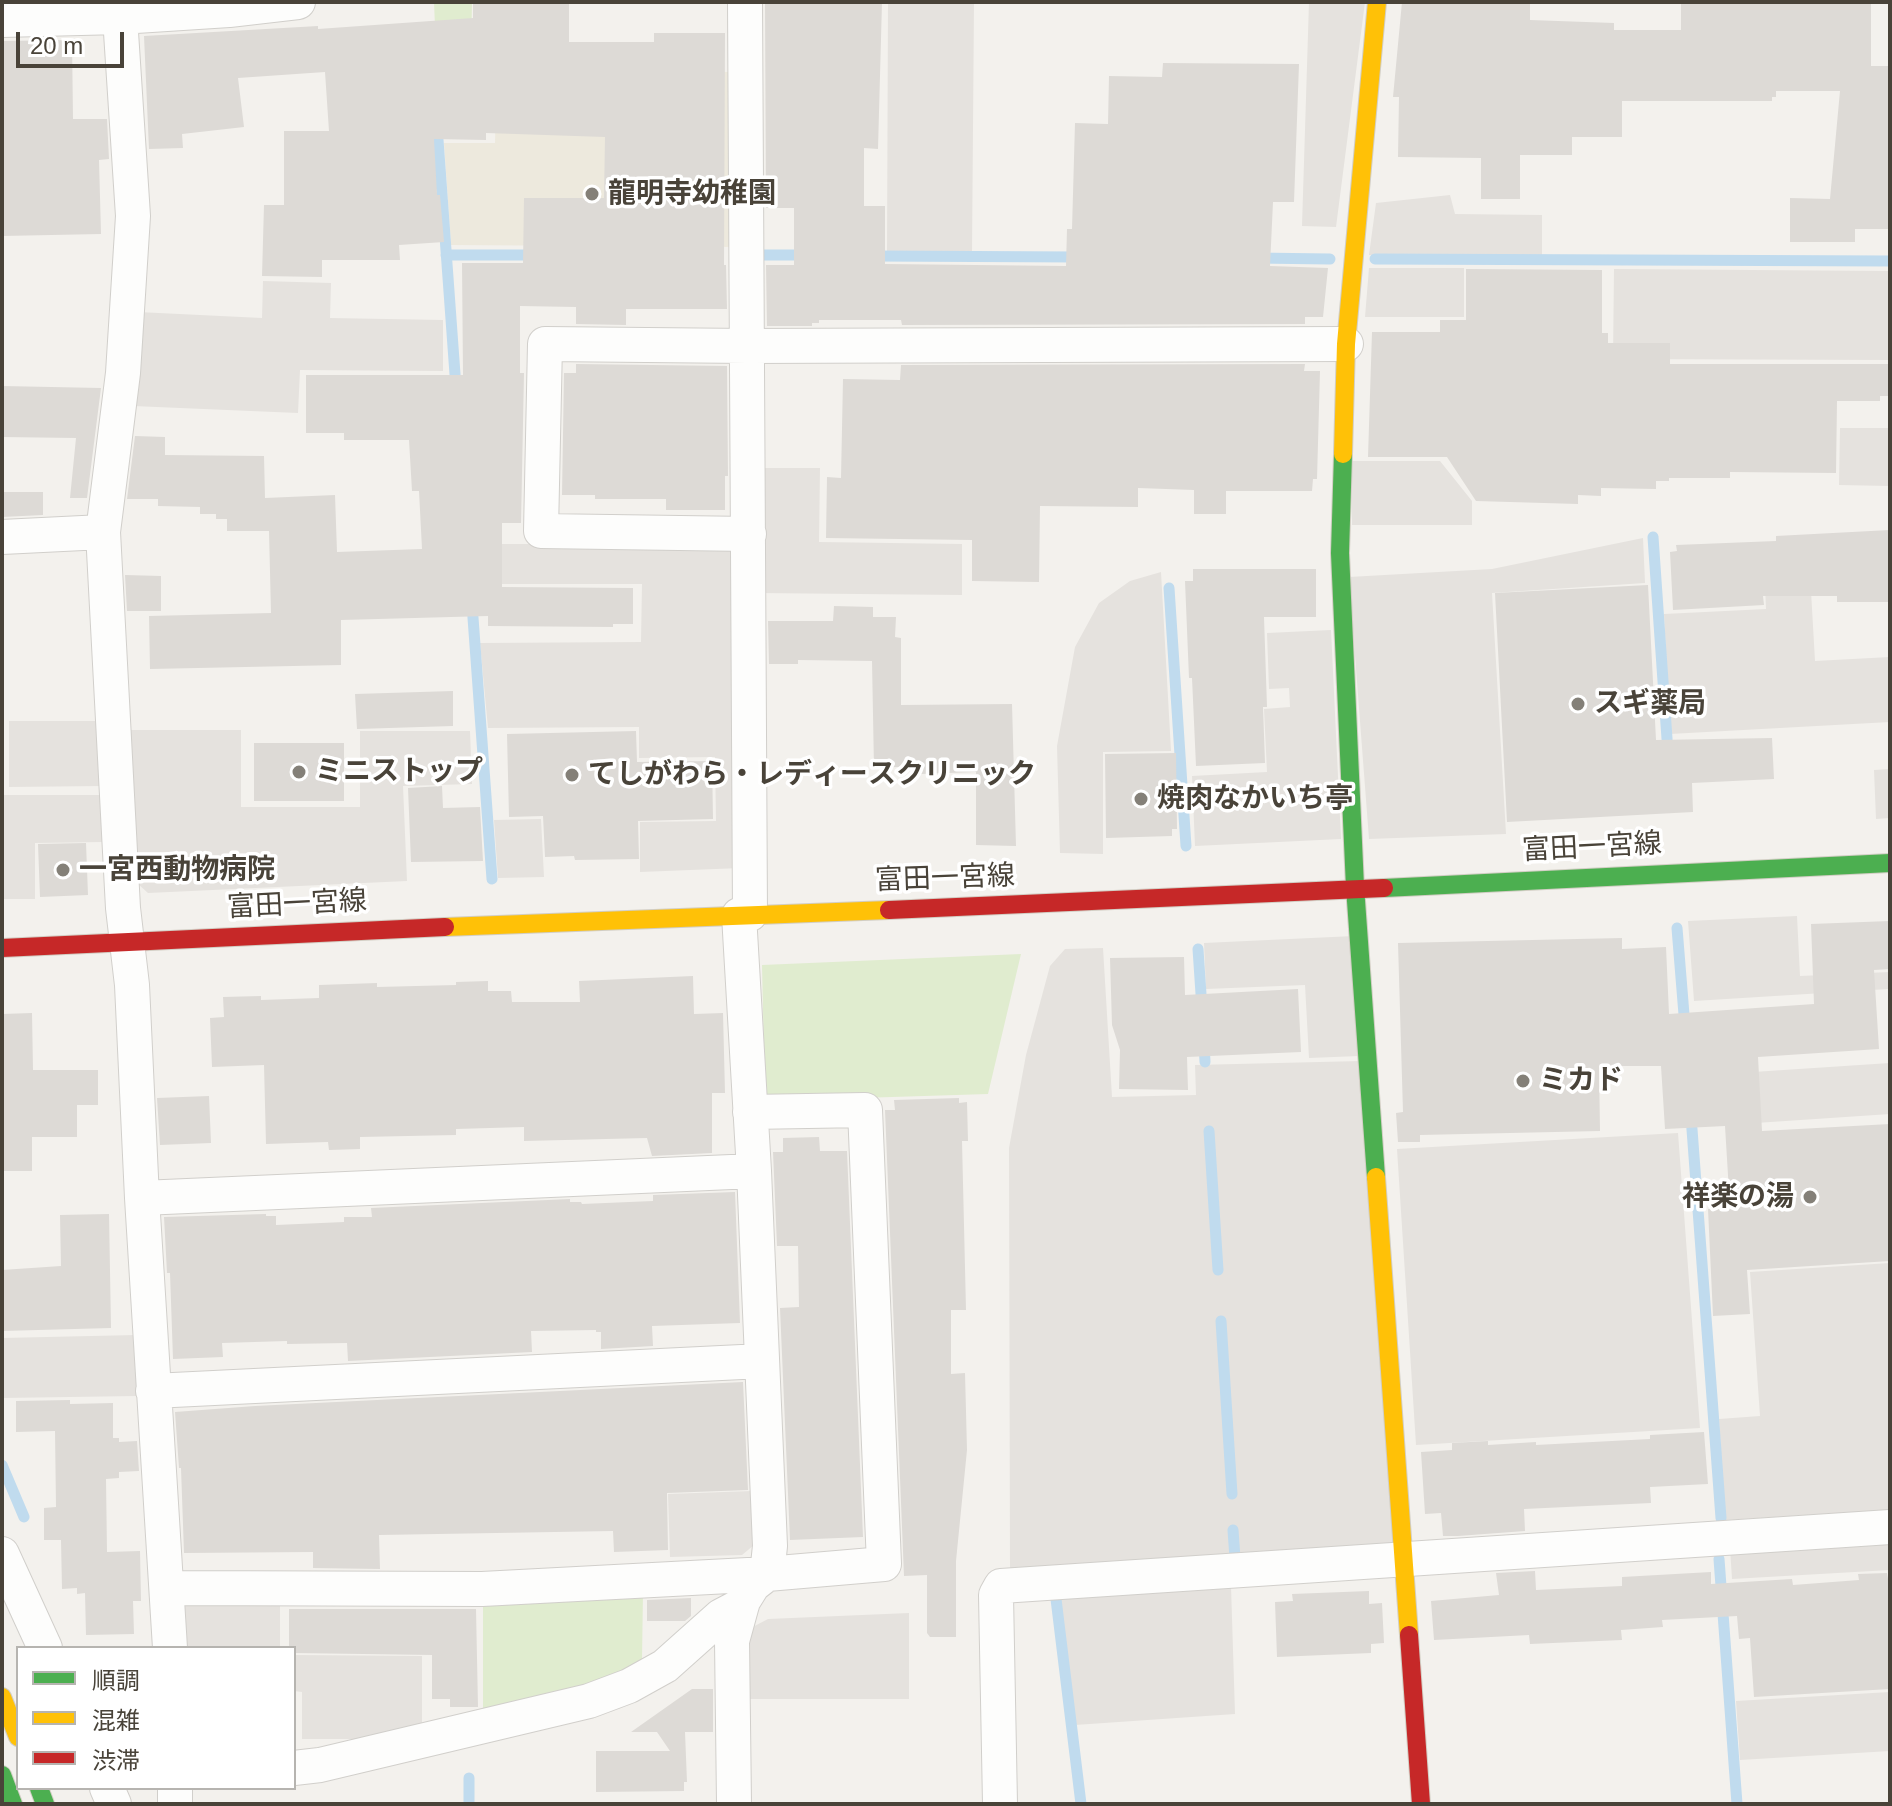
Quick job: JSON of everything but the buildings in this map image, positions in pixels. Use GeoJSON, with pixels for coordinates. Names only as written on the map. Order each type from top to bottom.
{"type":"FeatureCollection","features":[{"type":"Feature","properties":{"kind":"main road"},"geometry":{"type":"LineString","coordinates":[[1377,2],[1346,344],[1340,553],[1355,887],[1421,1804]]}},
{"type":"Feature","properties":{"kind":"main road","name":"富田一宮線"},"geometry":{"type":"LineString","coordinates":[[2,948],[126,940],[1089,902],[1890,863]]}},
{"type":"Feature","properties":{"kind":"main road"},"geometry":{"type":"LineString","coordinates":[[2,1697],[16,1732]]}},
{"type":"Feature","properties":{"kind":"main road"},"geometry":{"type":"LineString","coordinates":[[2,1775],[13,1804]]}},
{"type":"Feature","properties":{"kind":"street"},"geometry":{"type":"LineString","coordinates":[[2,20],[118,10],[229,10],[298,2]]}},
{"type":"Feature","properties":{"kind":"street"},"geometry":{"type":"LineString","coordinates":[[734,1804],[732,1641],[742,1605],[753,1585],[767,1574],[770,1546],[744,914],[749,534],[745,2]]}},
{"type":"Feature","properties":{"kind":"street"},"geometry":{"type":"LineString","coordinates":[[118,10],[133,216],[123,373],[103,532],[170,1646]]}},
{"type":"Feature","properties":{"kind":"street"},"geometry":{"type":"LineString","coordinates":[[749,534],[541,531],[545,344],[1346,344]]}},
{"type":"Feature","properties":{"kind":"street"},"geometry":{"type":"LineString","coordinates":[[2,537],[103,532]]}},
{"type":"Feature","properties":{"kind":"street"},"geometry":{"type":"LineString","coordinates":[[168,1588],[482,1589],[767,1574],[884,1564],[865,1110],[750,1112]]}},
{"type":"Feature","properties":{"kind":"street"},"geometry":{"type":"LineString","coordinates":[[142,1198],[754,1171]]}},
{"type":"Feature","properties":{"kind":"street"},"geometry":{"type":"LineString","coordinates":[[153,1391],[762,1361]]}},
{"type":"Feature","properties":{"kind":"street"},"geometry":{"type":"LineString","coordinates":[[1000,1804],[996,1595],[1001,1586],[1890,1527]]}},
{"type":"Feature","properties":{"kind":"street"},"geometry":{"type":"LineString","coordinates":[[2,1554],[44,1646]]}},
{"type":"Feature","properties":{"kind":"street"},"geometry":{"type":"LineString","coordinates":[[296,1768],[320,1765],[589,1701],[629,1686],[665,1666],[721,1616],[742,1605]]}},
{"type":"Feature","properties":{"kind":"shaded area"},"geometry":{"type":"Polygon","coordinates":[[[888,2],[974,2],[972,253],[887,253],[888,2]]]}},
{"type":"Feature","properties":{"kind":"shaded area"},"geometry":{"type":"Polygon","coordinates":[[[1309,2],[1365,2],[1336,227],[1302,226],[1309,2]]]}},
{"type":"Feature","properties":{"kind":"shaded area","name":"龍明寺幼稚園"},"geometry":{"type":"Polygon","coordinates":[[[541,71],[734,72],[737,247],[451,245],[444,143],[495,143],[496,101],[541,71]]]}},
{"type":"Feature","properties":{"kind":"shaded area"},"geometry":{"type":"Polygon","coordinates":[[[1450,195],[1455,214],[1542,215],[1542,256],[1369,255],[1376,203],[1450,195]]]}},
{"type":"Feature","properties":{"kind":"shaded area"},"geometry":{"type":"Polygon","coordinates":[[[1369,268],[1464,268],[1464,317],[1365,317],[1369,268]]]}},
{"type":"Feature","properties":{"kind":"shaded area"},"geometry":{"type":"Polygon","coordinates":[[[1614,269],[1890,271],[1890,360],[1613,359],[1614,269]]]}},
{"type":"Feature","properties":{"kind":"shaded area"},"geometry":{"type":"Polygon","coordinates":[[[263,281],[331,283],[330,318],[443,320],[443,371],[300,370],[298,413],[133,406],[138,312],[262,318],[263,281]]]}},
{"type":"Feature","properties":{"kind":"shaded area"},"geometry":{"type":"Polygon","coordinates":[[[1840,428],[1890,428],[1890,486],[1839,485],[1840,428]]]}},
{"type":"Feature","properties":{"kind":"shaded area"},"geometry":{"type":"Polygon","coordinates":[[[1352,461],[1440,461],[1472,501],[1472,525],[1352,525],[1352,461]]]}},
{"type":"Feature","properties":{"kind":"shaded area"},"geometry":{"type":"Polygon","coordinates":[[[758,468],[820,468],[819,542],[962,544],[962,595],[756,593],[758,468]]]}},
{"type":"Feature","properties":{"kind":"shaded area"},"geometry":{"type":"Polygon","coordinates":[[[1643,538],[1645,583],[1492,593],[1506,834],[1369,839],[1349,577],[1492,569],[1643,538]]]}},
{"type":"Feature","properties":{"kind":"shaded area"},"geometry":{"type":"Polygon","coordinates":[[[473,544],[740,544],[741,868],[640,872],[640,822],[716,821],[715,757],[639,758],[639,727],[488,728],[480,643],[641,642],[642,584],[477,584],[473,544]]]}},
{"type":"Feature","properties":{"kind":"shaded area"},"geometry":{"type":"Polygon","coordinates":[[[1809,556],[1815,661],[1890,657],[1890,722],[1670,734],[1664,614],[1766,609],[1764,559],[1809,556]]]}},
{"type":"Feature","properties":{"kind":"shaded area"},"geometry":{"type":"Polygon","coordinates":[[[1161,572],[1171,751],[1103,752],[1103,854],[1060,853],[1057,746],[1075,647],[1099,603],[1130,581],[1161,572]]]}},
{"type":"Feature","properties":{"kind":"shaded area"},"geometry":{"type":"Polygon","coordinates":[[[1331,630],[1341,839],[1195,846],[1192,776],[1267,772],[1264,709],[1290,707],[1289,688],[1269,689],[1267,633],[1331,630]]]}},
{"type":"Feature","properties":{"kind":"shaded area"},"geometry":{"type":"Polygon","coordinates":[[[9,721],[101,721],[102,786],[9,787],[9,721]]]}},
{"type":"Feature","properties":{"kind":"shaded area"},"geometry":{"type":"Polygon","coordinates":[[[127,730],[241,730],[241,807],[360,807],[360,731],[470,731],[472,784],[403,786],[407,881],[148,893],[138,884],[127,730]]]}},
{"type":"Feature","properties":{"kind":"shaded area"},"geometry":{"type":"Polygon","coordinates":[[[1890,769],[1890,818],[1876,819],[1874,770],[1890,769]]]}},
{"type":"Feature","properties":{"kind":"shaded area"},"geometry":{"type":"Polygon","coordinates":[[[2,795],[102,795],[102,842],[35,843],[35,899],[2,899],[2,795]]]}},
{"type":"Feature","properties":{"kind":"shaded area"},"geometry":{"type":"Polygon","coordinates":[[[541,819],[544,877],[498,878],[494,820],[541,819]]]}},
{"type":"Feature","properties":{"kind":"shaded area"},"geometry":{"type":"Polygon","coordinates":[[[1797,916],[1800,976],[1890,972],[1890,1022],[1888,989],[1694,1001],[1688,921],[1797,916]]]}},
{"type":"Feature","properties":{"kind":"shaded area"},"geometry":{"type":"Polygon","coordinates":[[[1354,936],[1359,1056],[1309,1058],[1305,985],[1206,989],[1204,943],[1354,936]]]}},
{"type":"Feature","properties":{"kind":"shaded area"},"geometry":{"type":"Polygon","coordinates":[[[1103,948],[1112,1097],[1196,1095],[1195,1065],[1361,1061],[1395,1543],[1010,1572],[1009,1148],[1026,1055],[1050,966],[1065,949],[1103,948]]]}},
{"type":"Feature","properties":{"kind":"shaded area","name":"祥楽の湯"},"geometry":{"type":"Polygon","coordinates":[[[1890,1063],[1890,1114],[1741,1124],[1738,1073],[1890,1063]]]}},
{"type":"Feature","properties":{"kind":"shaded area"},"geometry":{"type":"Polygon","coordinates":[[[1678,1133],[1700,1428],[1416,1445],[1397,1149],[1678,1133]]]}},
{"type":"Feature","properties":{"kind":"shaded area","name":"祥楽の湯"},"geometry":{"type":"Polygon","coordinates":[[[1890,1263],[1890,1510],[1725,1520],[1719,1419],[1760,1416],[1750,1272],[1890,1263]]]}},
{"type":"Feature","properties":{"kind":"shaded area"},"geometry":{"type":"Polygon","coordinates":[[[136,1335],[137,1396],[2,1398],[2,1338],[136,1335]]]}},
{"type":"Feature","properties":{"kind":"shaded area"},"geometry":{"type":"Polygon","coordinates":[[[752,1491],[754,1545],[742,1555],[670,1557],[668,1494],[752,1491]]]}},
{"type":"Feature","properties":{"kind":"shaded area"},"geometry":{"type":"Polygon","coordinates":[[[1890,1539],[1890,1570],[1732,1579],[1730,1548],[1890,1539]]]}},
{"type":"Feature","properties":{"kind":"shaded area"},"geometry":{"type":"Polygon","coordinates":[[[1231,1586],[1235,1714],[1075,1725],[1060,1598],[1231,1586]]]}},
{"type":"Feature","properties":{"kind":"shaded area"},"geometry":{"type":"Polygon","coordinates":[[[181,1601],[280,1601],[280,1646],[181,1646],[181,1601]]]}},
{"type":"Feature","properties":{"kind":"shaded area"},"geometry":{"type":"Polygon","coordinates":[[[909,1613],[909,1699],[744,1699],[743,1632],[768,1619],[909,1613]]]}},
{"type":"Feature","properties":{"kind":"shaded area"},"geometry":{"type":"Polygon","coordinates":[[[296,1655],[422,1656],[422,1730],[383,1739],[302,1739],[302,1692],[296,1691],[296,1655]]]}},
{"type":"Feature","properties":{"kind":"shaded area"},"geometry":{"type":"Polygon","coordinates":[[[1890,1692],[1890,1751],[1740,1760],[1736,1701],[1890,1692]]]}},
{"type":"Feature","properties":{"kind":"green space"},"geometry":{"type":"Polygon","coordinates":[[[434,2],[472,2],[471,52],[436,51],[434,2]]]}},
{"type":"Feature","properties":{"kind":"green space"},"geometry":{"type":"Polygon","coordinates":[[[1021,954],[988,1094],[765,1101],[762,965],[1021,954]]]}},
{"type":"Feature","properties":{"kind":"green space"},"geometry":{"type":"Polygon","coordinates":[[[643,1592],[642,1660],[621,1674],[562,1696],[483,1712],[483,1602],[643,1592]]]}},
{"type":"Feature","properties":{"kind":"waterway"},"geometry":{"type":"LineString","coordinates":[[437,126],[456,388]]}},
{"type":"Feature","properties":{"kind":"waterway"},"geometry":{"type":"LineString","coordinates":[[446,255],[538,255]]}},
{"type":"Feature","properties":{"kind":"waterway"},"geometry":{"type":"LineString","coordinates":[[763,255],[806,255]]}},
{"type":"Feature","properties":{"kind":"waterway"},"geometry":{"type":"LineString","coordinates":[[871,256],[1078,257]]}},
{"type":"Feature","properties":{"kind":"waterway"},"geometry":{"type":"LineString","coordinates":[[1255,258],[1330,259]]}},
{"type":"Feature","properties":{"kind":"waterway"},"geometry":{"type":"LineString","coordinates":[[1375,259],[1890,261]]}},
{"type":"Feature","properties":{"kind":"waterway"},"geometry":{"type":"LineString","coordinates":[[1653,537],[1668,753]]}},
{"type":"Feature","properties":{"kind":"waterway"},"geometry":{"type":"LineString","coordinates":[[1169,588],[1186,846]]}},
{"type":"Feature","properties":{"kind":"waterway"},"geometry":{"type":"LineString","coordinates":[[472,604],[492,879]]}},
{"type":"Feature","properties":{"kind":"waterway"},"geometry":{"type":"LineString","coordinates":[[1677,928],[1685,1027]]}},
{"type":"Feature","properties":{"kind":"waterway"},"geometry":{"type":"LineString","coordinates":[[1198,949],[1202,1009]]}},
{"type":"Feature","properties":{"kind":"waterway"},"geometry":{"type":"LineString","coordinates":[[1204,1042],[1205,1062]]}},
{"type":"Feature","properties":{"kind":"waterway"},"geometry":{"type":"LineString","coordinates":[[1691,1116],[1721,1518]]}},
{"type":"Feature","properties":{"kind":"waterway"},"geometry":{"type":"LineString","coordinates":[[1209,1131],[1218,1270]]}},
{"type":"Feature","properties":{"kind":"waterway"},"geometry":{"type":"LineString","coordinates":[[1221,1321],[1232,1494]]}},
{"type":"Feature","properties":{"kind":"waterway"},"geometry":{"type":"LineString","coordinates":[[2,1465],[24,1517]]}},
{"type":"Feature","properties":{"kind":"waterway"},"geometry":{"type":"LineString","coordinates":[[1233,1530],[1235,1558]]}},
{"type":"Feature","properties":{"kind":"waterway"},"geometry":{"type":"LineString","coordinates":[[1719,1559],[1737,1804]]}},
{"type":"Feature","properties":{"kind":"waterway"},"geometry":{"type":"LineString","coordinates":[[1056,1599],[1081,1804]]}},
{"type":"Feature","properties":{"kind":"waterway"},"geometry":{"type":"LineString","coordinates":[[469,1778],[469,1804]]}},
{"type":"Feature","properties":{"kind":"traffic: fast"},"geometry":{"type":"LineString","coordinates":[[1343,454],[1340,553],[1355,887],[1376,1177]]}},
{"type":"Feature","properties":{"kind":"traffic: fast"},"geometry":{"type":"LineString","coordinates":[[1384,888],[1890,863]]}},
{"type":"Feature","properties":{"kind":"traffic: fast"},"geometry":{"type":"LineString","coordinates":[[2,1775],[13,1804]]}},
{"type":"Feature","properties":{"kind":"traffic: fast"},"geometry":{"type":"LineString","coordinates":[[40,1790],[45,1804]]}},
{"type":"Feature","properties":{"kind":"traffic: slow"},"geometry":{"type":"LineString","coordinates":[[1343,454],[1346,344],[1377,2]]}},
{"type":"Feature","properties":{"kind":"traffic: slow"},"geometry":{"type":"LineString","coordinates":[[445,927],[889,910]]}},
{"type":"Feature","properties":{"kind":"traffic: slow"},"geometry":{"type":"LineString","coordinates":[[1376,1177],[1409,1635]]}},
{"type":"Feature","properties":{"kind":"traffic: slow"},"geometry":{"type":"LineString","coordinates":[[2,1697],[16,1732]]}},
{"type":"Feature","properties":{"kind":"traffic: jam"},"geometry":{"type":"LineString","coordinates":[[889,910],[1384,888]]}},
{"type":"Feature","properties":{"kind":"traffic: jam"},"geometry":{"type":"LineString","coordinates":[[2,948],[445,927]]}},
{"type":"Feature","properties":{"kind":"traffic: jam"},"geometry":{"type":"LineString","coordinates":[[1409,1635],[1421,1804]]}},
{"type":"Feature","properties":{"kind":"place","name":"龍明寺幼稚園"},"geometry":{"type":"Point","coordinates":[592,194]}},
{"type":"Feature","properties":{"kind":"place","name":"スギ薬局"},"geometry":{"type":"Point","coordinates":[1578,704]}},
{"type":"Feature","properties":{"kind":"place","name":"ミニストップ"},"geometry":{"type":"Point","coordinates":[299,772]}},
{"type":"Feature","properties":{"kind":"place","name":"てしがわら・レディースクリニック"},"geometry":{"type":"Point","coordinates":[572,775]}},
{"type":"Feature","properties":{"kind":"place","name":"焼肉なかいち亭"},"geometry":{"type":"Point","coordinates":[1141,799]}},
{"type":"Feature","properties":{"kind":"place","name":"一宮西動物病院"},"geometry":{"type":"Point","coordinates":[63,870]}},
{"type":"Feature","properties":{"kind":"place","name":"ミカド"},"geometry":{"type":"Point","coordinates":[1523,1081]}},
{"type":"Feature","properties":{"kind":"place","name":"祥楽の湯"},"geometry":{"type":"Point","coordinates":[1810,1197]}}]}
